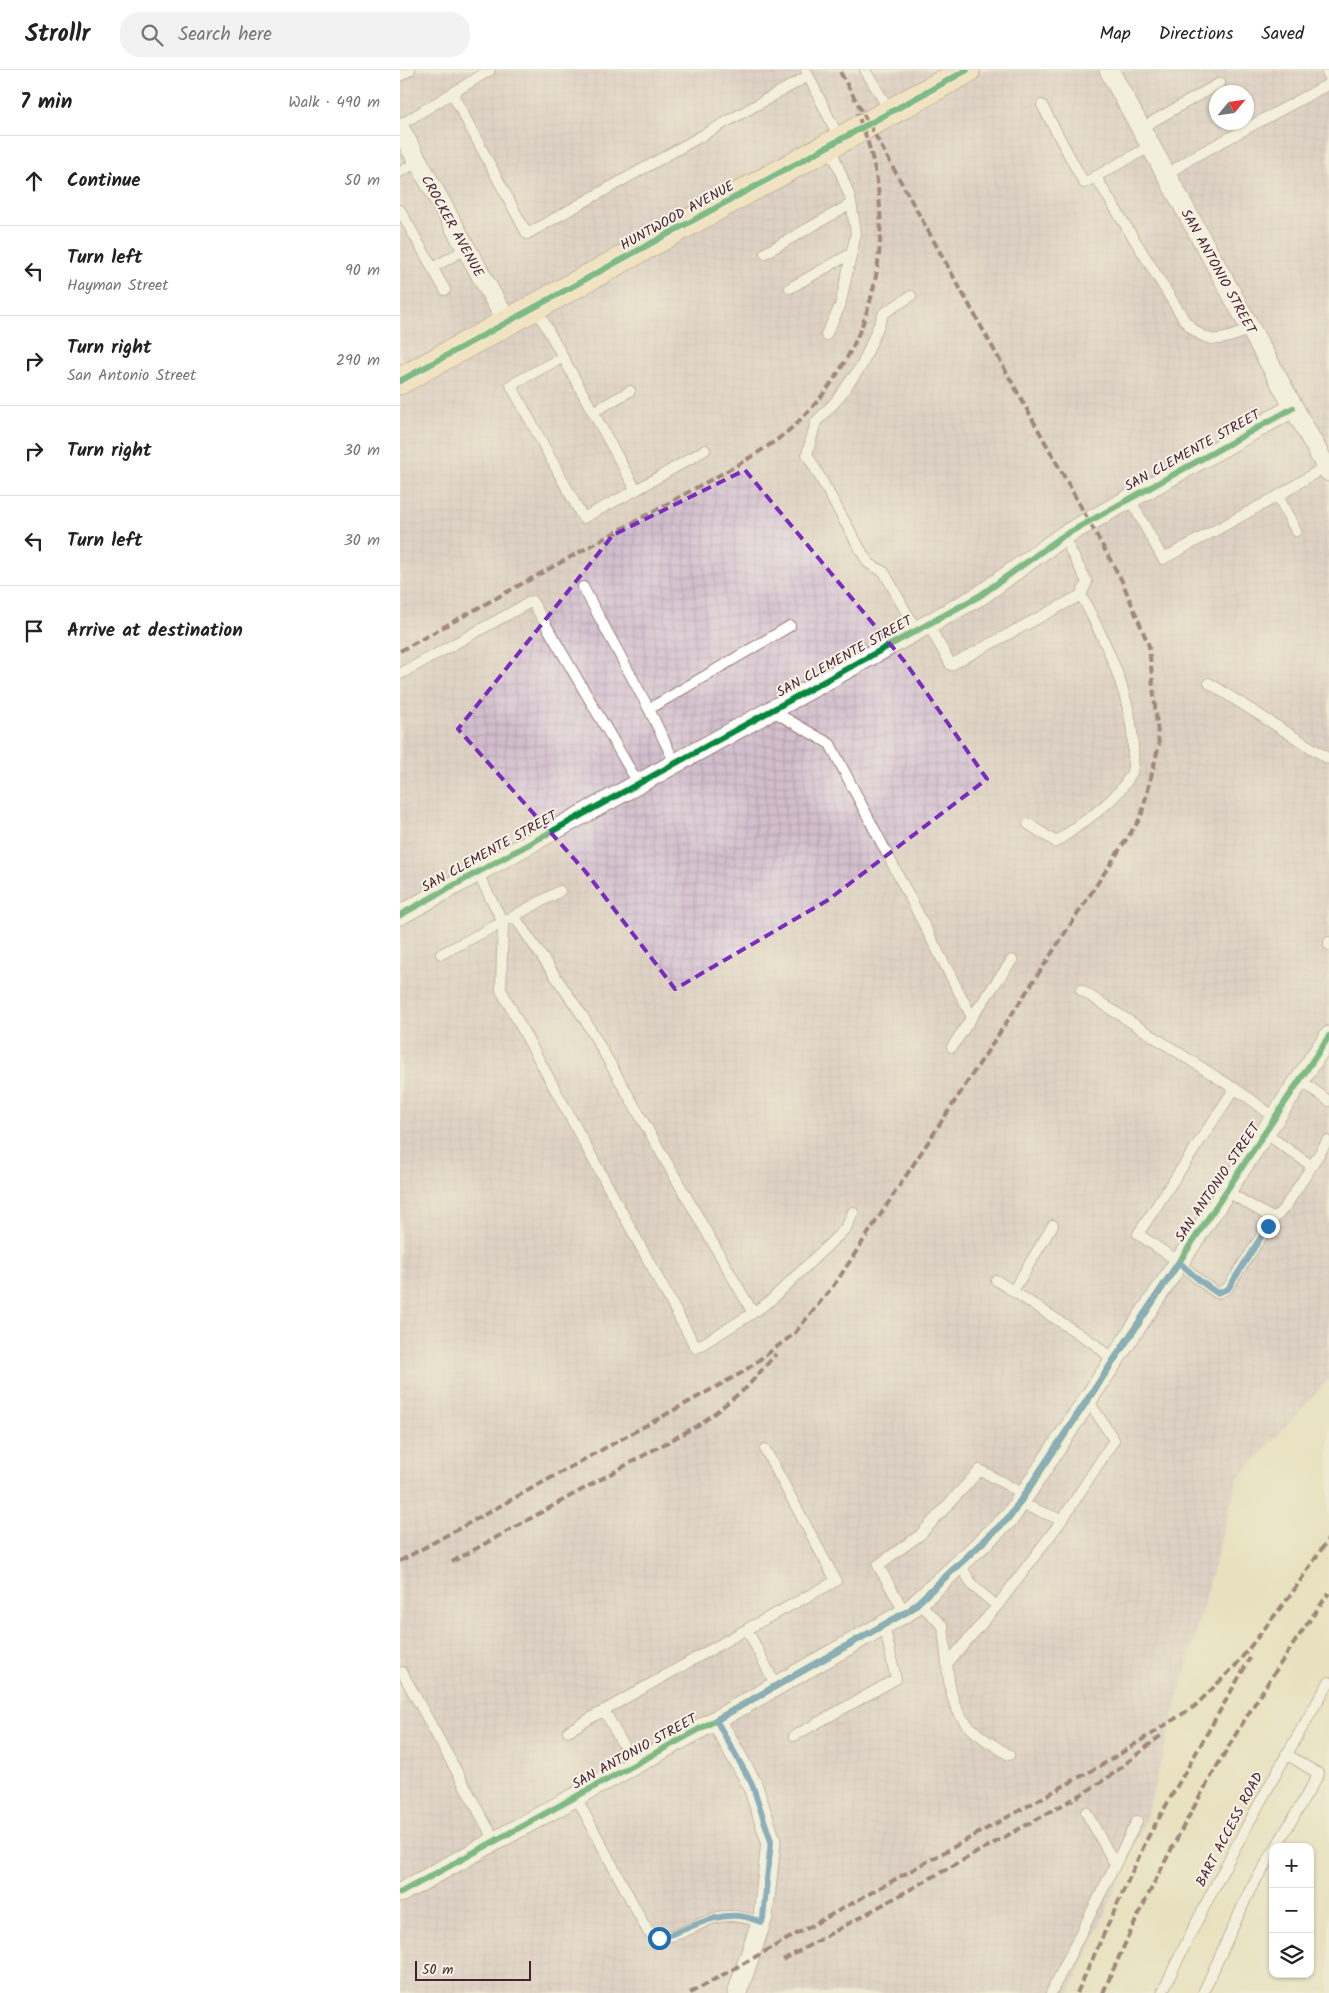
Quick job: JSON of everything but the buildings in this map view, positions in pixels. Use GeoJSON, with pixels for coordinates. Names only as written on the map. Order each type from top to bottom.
{"type":"FeatureCollection","features":[{"type":"Feature","properties":{"kind":"street","name":"HUNTWOOD AVENUE"},"geometry":{"type":"LineString","coordinates":[[400,381],[966,70]]}},
{"type":"Feature","properties":{"kind":"street","name":"SAN ANTONIO STREET"},"geometry":{"type":"LineString","coordinates":[[1109,70],[1327,469]]}},
{"type":"Feature","properties":{"kind":"street","name":"CROCKER AVENUE"},"geometry":{"type":"LineString","coordinates":[[400,129],[507,322]]}},
{"type":"Feature","properties":{"kind":"street","name":"SAN CLEMENTE STREET"},"geometry":{"type":"LineString","coordinates":[[400,915],[981,594],[1063,536],[1294,408]]}},
{"type":"Feature","properties":{"kind":"street","name":"SAN ANTONIO STREET"},"geometry":{"type":"LineString","coordinates":[[400,1893],[716,1720],[884,1625],[912,1607],[960,1564],[1010,1516],[1022,1499],[1329,1036]]}},
{"type":"Feature","properties":{"kind":"street"},"geometry":{"type":"LineString","coordinates":[[716,1720],[752,1784],[771,1841],[762,1922],[737,1993]]}},
{"type":"Feature","properties":{"kind":"lane"},"geometry":{"type":"LineString","coordinates":[[400,76],[410,70]]}},
{"type":"Feature","properties":{"kind":"lane"},"geometry":{"type":"LineString","coordinates":[[400,125],[490,70]]}},
{"type":"Feature","properties":{"kind":"lane"},"geometry":{"type":"LineString","coordinates":[[865,70],[891,111]]}},
{"type":"Feature","properties":{"kind":"lane"},"geometry":{"type":"LineString","coordinates":[[1326,70],[1329,76]]}},
{"type":"Feature","properties":{"kind":"lane"},"geometry":{"type":"LineString","coordinates":[[452,93],[527,234],[807,73],[835,142],[851,204],[856,233],[840,306],[826,335]]}},
{"type":"Feature","properties":{"kind":"lane"},"geometry":{"type":"LineString","coordinates":[[1141,128],[1220,83]]}},
{"type":"Feature","properties":{"kind":"lane"},"geometry":{"type":"LineString","coordinates":[[1166,175],[1192,158],[1329,84]]}},
{"type":"Feature","properties":{"kind":"lane"},"geometry":{"type":"LineString","coordinates":[[1042,106],[1084,183],[1151,146]]}},
{"type":"Feature","properties":{"kind":"lane"},"geometry":{"type":"LineString","coordinates":[[400,172],[418,162]]}},
{"type":"Feature","properties":{"kind":"lane"},"geometry":{"type":"LineString","coordinates":[[1095,176],[1185,321],[1196,334],[1219,341],[1251,329]]}},
{"type":"Feature","properties":{"kind":"lane"},"geometry":{"type":"LineString","coordinates":[[765,253],[851,204]]}},
{"type":"Feature","properties":{"kind":"lane"},"geometry":{"type":"LineString","coordinates":[[400,210],[444,290]]}},
{"type":"Feature","properties":{"kind":"lane"},"geometry":{"type":"LineString","coordinates":[[432,268],[466,249]]}},
{"type":"Feature","properties":{"kind":"lane"},"geometry":{"type":"LineString","coordinates":[[790,288],[852,253]]}},
{"type":"Feature","properties":{"kind":"lane"},"geometry":{"type":"LineString","coordinates":[[911,296],[884,313],[862,365],[836,401],[816,422],[807,454],[868,563],[884,572],[951,665],[1081,595],[1088,582],[1063,536]]}},
{"type":"Feature","properties":{"kind":"lane"},"geometry":{"type":"LineString","coordinates":[[535,307],[636,490]]}},
{"type":"Feature","properties":{"kind":"lane"},"geometry":{"type":"LineString","coordinates":[[563,357],[511,386],[583,518],[705,450]]}},
{"type":"Feature","properties":{"kind":"lane"},"geometry":{"type":"LineString","coordinates":[[593,412],[630,391]]}},
{"type":"Feature","properties":{"kind":"lane"},"geometry":{"type":"LineString","coordinates":[[1130,499],[1163,559],[1327,469]]}},
{"type":"Feature","properties":{"kind":"lane"},"geometry":{"type":"LineString","coordinates":[[1278,496],[1296,530]]}},
{"type":"Feature","properties":{"kind":"lane"},"geometry":{"type":"LineString","coordinates":[[583,587],[649,709],[675,763]]}},
{"type":"Feature","properties":{"kind":"lane"},"geometry":{"type":"LineString","coordinates":[[1028,824],[1056,842],[1116,795],[1133,771],[1134,735],[1126,700],[1097,625],[1081,595]]}},
{"type":"Feature","properties":{"kind":"lane"},"geometry":{"type":"LineString","coordinates":[[400,674],[532,601],[638,784]]}},
{"type":"Feature","properties":{"kind":"lane"},"geometry":{"type":"LineString","coordinates":[[649,709],[790,626]]}},
{"type":"Feature","properties":{"kind":"lane"},"geometry":{"type":"LineString","coordinates":[[1209,683],[1329,759]]}},
{"type":"Feature","properties":{"kind":"lane"},"geometry":{"type":"LineString","coordinates":[[771,710],[830,744],[972,1017]]}},
{"type":"Feature","properties":{"kind":"lane"},"geometry":{"type":"LineString","coordinates":[[477,872],[503,922],[501,990],[696,1348],[770,1301],[846,1228],[853,1212]]}},
{"type":"Feature","properties":{"kind":"lane"},"geometry":{"type":"LineString","coordinates":[[441,954],[560,891]]}},
{"type":"Feature","properties":{"kind":"lane"},"geometry":{"type":"LineString","coordinates":[[514,916],[584,1018],[753,1313]]}},
{"type":"Feature","properties":{"kind":"lane"},"geometry":{"type":"LineString","coordinates":[[952,1047],[1012,960]]}},
{"type":"Feature","properties":{"kind":"lane"},"geometry":{"type":"LineString","coordinates":[[1081,990],[1235,1088],[1312,1166]]}},
{"type":"Feature","properties":{"kind":"lane"},"geometry":{"type":"LineString","coordinates":[[1300,1080],[1329,1101]]}},
{"type":"Feature","properties":{"kind":"lane"},"geometry":{"type":"LineString","coordinates":[[1235,1088],[1138,1234],[1179,1262],[1217,1293],[1228,1289],[1327,1141]]}},
{"type":"Feature","properties":{"kind":"lane"},"geometry":{"type":"LineString","coordinates":[[1226,1192],[1274,1220]]}},
{"type":"Feature","properties":{"kind":"lane"},"geometry":{"type":"LineString","coordinates":[[1013,1291],[1053,1226]]}},
{"type":"Feature","properties":{"kind":"lane"},"geometry":{"type":"LineString","coordinates":[[996,1280],[1096,1346],[1114,1361]]}},
{"type":"Feature","properties":{"kind":"lane"},"geometry":{"type":"LineString","coordinates":[[947,1664],[997,1606],[1062,1520],[1114,1440],[1088,1400]]}},
{"type":"Feature","properties":{"kind":"lane"},"geometry":{"type":"LineString","coordinates":[[568,1731],[747,1629],[836,1581],[765,1448]]}},
{"type":"Feature","properties":{"kind":"lane"},"geometry":{"type":"LineString","coordinates":[[1009,1755],[982,1738],[957,1712],[950,1692],[943,1626],[912,1607],[878,1565],[920,1536],[980,1470],[1022,1499],[1062,1520]]}},
{"type":"Feature","properties":{"kind":"lane"},"geometry":{"type":"LineString","coordinates":[[960,1564],[973,1586],[997,1606]]}},
{"type":"Feature","properties":{"kind":"lane"},"geometry":{"type":"LineString","coordinates":[[794,1736],[896,1679],[884,1625]]}},
{"type":"Feature","properties":{"kind":"lane"},"geometry":{"type":"LineString","coordinates":[[747,1629],[776,1686]]}},
{"type":"Feature","properties":{"kind":"lane"},"geometry":{"type":"LineString","coordinates":[[402,1672],[495,1841]]}},
{"type":"Feature","properties":{"kind":"lane","name":"BART ACCESS ROAD"},"geometry":{"type":"LineString","coordinates":[[1162,1993],[1228,1859],[1286,1754],[1329,1682]]}},
{"type":"Feature","properties":{"kind":"lane"},"geometry":{"type":"LineString","coordinates":[[604,1710],[634,1765]]}},
{"type":"Feature","properties":{"kind":"lane"},"geometry":{"type":"LineString","coordinates":[[1278,1843],[1319,1774],[1286,1754]]}},
{"type":"Feature","properties":{"kind":"lane"},"geometry":{"type":"LineString","coordinates":[[576,1797],[648,1932],[659,1938],[678,1934],[716,1917],[739,1916],[762,1922]]}},
{"type":"Feature","properties":{"kind":"lane"},"geometry":{"type":"LineString","coordinates":[[1086,1812],[1115,1864]]}},
{"type":"Feature","properties":{"kind":"lane"},"geometry":{"type":"LineString","coordinates":[[1052,1993],[1137,1821]]}},
{"type":"Feature","properties":{"kind":"lane"},"geometry":{"type":"LineString","coordinates":[[1203,1993],[1250,1890],[1269,1859]]}},
{"type":"Feature","properties":{"kind":"highlighted area"},"geometry":{"type":"Polygon","coordinates":[[[745,470],[905,662],[987,779],[828,900],[675,989],[585,871],[458,729],[613,535],[745,470]]]}},
{"type":"Feature","properties":{"kind":"shaded area"},"geometry":{"type":"Polygon","coordinates":[[[400,70],[1329,70],[1329,1379],[1237,1480],[1145,1821],[1070,1993],[400,1993],[400,70]]]}},
{"type":"Feature","properties":{"kind":"railway"},"geometry":{"type":"LineString","coordinates":[[400,1561],[743,1372],[794,1334],[837,1281],[1141,817],[1159,745],[1149,646],[1122,581],[839,70]]}},
{"type":"Feature","properties":{"kind":"railway"},"geometry":{"type":"LineString","coordinates":[[400,651],[734,467],[774,442],[789,430],[825,392],[848,356],[865,318],[876,278],[880,237],[879,195],[871,153],[857,113]]}},
{"type":"Feature","properties":{"kind":"railway"},"geometry":{"type":"LineString","coordinates":[[452,1562],[702,1423],[746,1388],[776,1354]]}},
{"type":"Feature","properties":{"kind":"railway"},"geometry":{"type":"LineString","coordinates":[[690,1993],[1107,1762],[1195,1706],[1236,1665],[1292,1593],[1329,1538]]}},
{"type":"Feature","properties":{"kind":"railway"},"geometry":{"type":"LineString","coordinates":[[1103,1993],[1151,1889],[1205,1787],[1264,1688],[1329,1593]]}},
{"type":"Feature","properties":{"kind":"railway"},"geometry":{"type":"LineString","coordinates":[[1077,1993],[1147,1839],[1250,1658]]}},
{"type":"Feature","properties":{"kind":"railway"},"geometry":{"type":"LineString","coordinates":[[783,1960],[1084,1793],[1110,1776],[1163,1734]]}},
{"type":"Feature","properties":{"kind":"cycle path"},"geometry":{"type":"LineString","coordinates":[[400,381],[967,70]]}},
{"type":"Feature","properties":{"kind":"cycle path"},"geometry":{"type":"LineString","coordinates":[[400,915],[981,595],[1063,536],[1293,408]]}},
{"type":"Feature","properties":{"kind":"cycle path"},"geometry":{"type":"LineString","coordinates":[[400,1893],[716,1720],[910,1610],[1010,1517],[1329,1036]]}},
{"type":"Feature","properties":{"kind":"route"},"geometry":{"type":"LineString","coordinates":[[659,1938],[678,1934],[716,1917],[739,1916],[762,1922],[771,1841],[752,1784],[716,1720],[910,1610],[1010,1516],[1179,1262],[1217,1293],[1228,1289],[1268,1226]]}}]}
